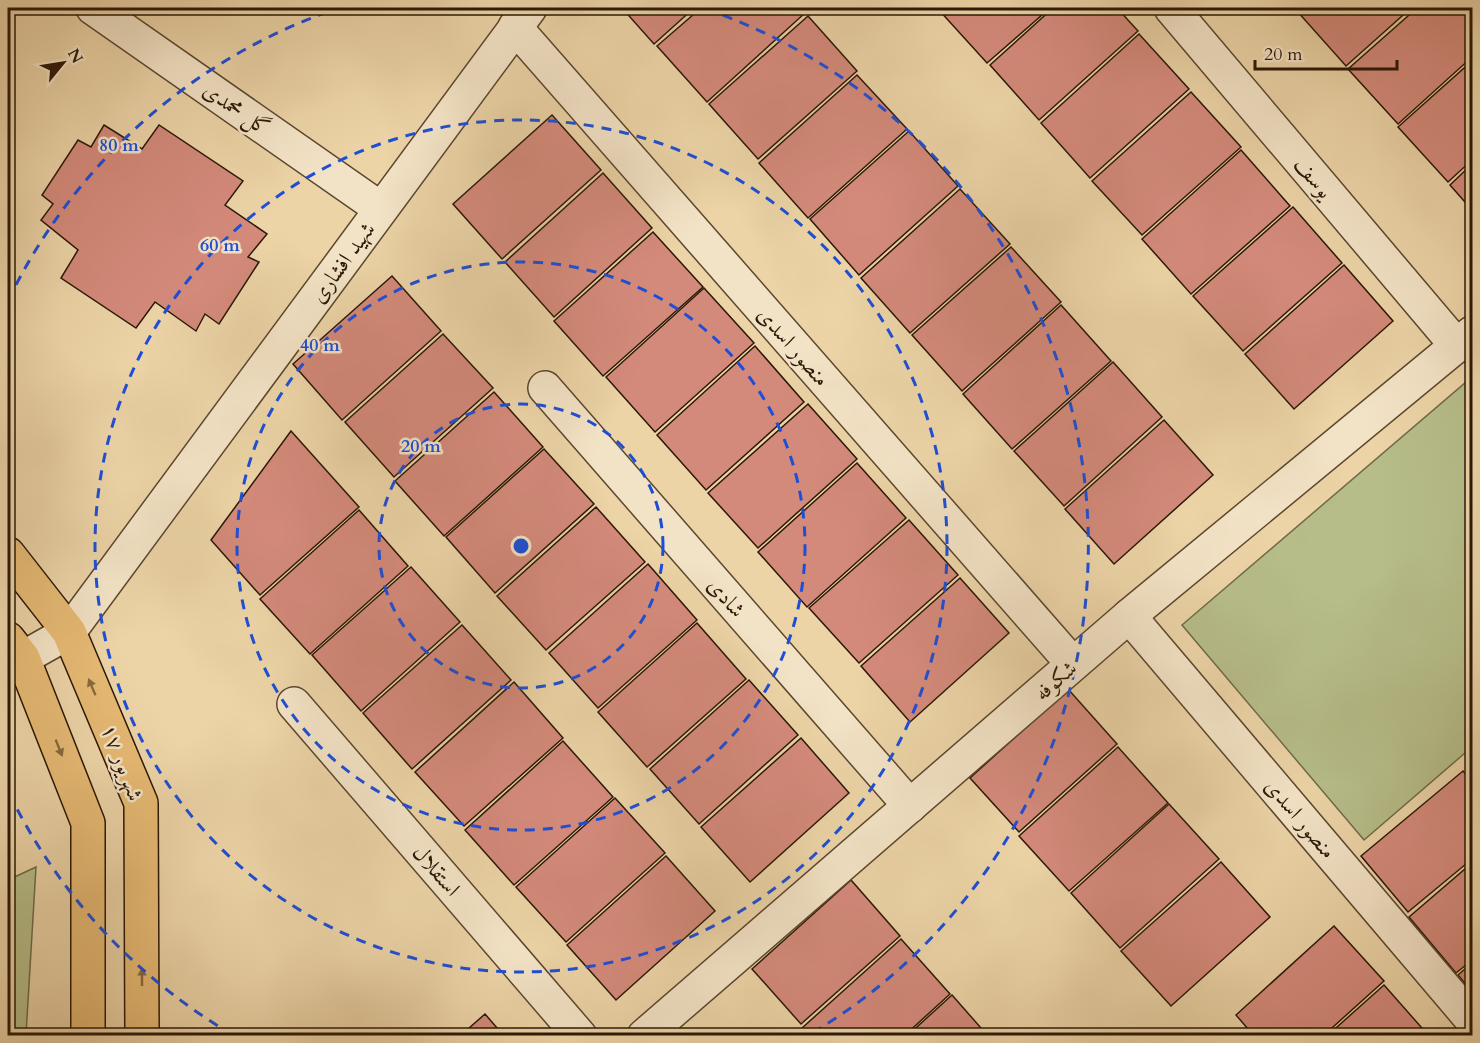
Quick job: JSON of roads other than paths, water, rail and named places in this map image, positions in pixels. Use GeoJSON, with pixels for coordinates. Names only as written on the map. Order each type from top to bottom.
{"type":"FeatureCollection","features":[{"type":"Feature","properties":{"kind":"main road","name":"۱۷ شهریور"},"geometry":{"type":"LineString","coordinates":[[8,554],[69,632],[141,803],[142,1035]]}},
{"type":"Feature","properties":{"kind":"main road"},"geometry":{"type":"LineString","coordinates":[[15,649],[88,823],[88,1035]]}},
{"type":"Feature","properties":{"kind":"street","name":"گل محمدی"},"geometry":{"type":"LineString","coordinates":[[93,8],[381,209]]}},
{"type":"Feature","properties":{"kind":"street","name":"یوسف"},"geometry":{"type":"LineString","coordinates":[[1171,8],[1465,339]]}},
{"type":"Feature","properties":{"kind":"street","name":"شهید افشاری"},"geometry":{"type":"LineString","coordinates":[[69,632],[523,17]]}},
{"type":"Feature","properties":{"kind":"street","name":"منصور اسدی"},"geometry":{"type":"LineString","coordinates":[[523,17],[1073,664]]}},
{"type":"Feature","properties":{"kind":"street","name":"شکوفه"},"geometry":{"type":"LineString","coordinates":[[644,1035],[1129,616],[1465,339]]}},
{"type":"Feature","properties":{"kind":"street","name":"شادی"},"geometry":{"type":"LineString","coordinates":[[545,388],[910,806]]}},
{"type":"Feature","properties":{"kind":"street","name":"منصور اسدی"},"geometry":{"type":"LineString","coordinates":[[1129,616],[1473,1020]]}},
{"type":"Feature","properties":{"kind":"street"},"geometry":{"type":"LineString","coordinates":[[15,649],[69,632]]}},
{"type":"Feature","properties":{"kind":"street","name":"استقلال"},"geometry":{"type":"LineString","coordinates":[[294,704],[580,1035]]}}]}
